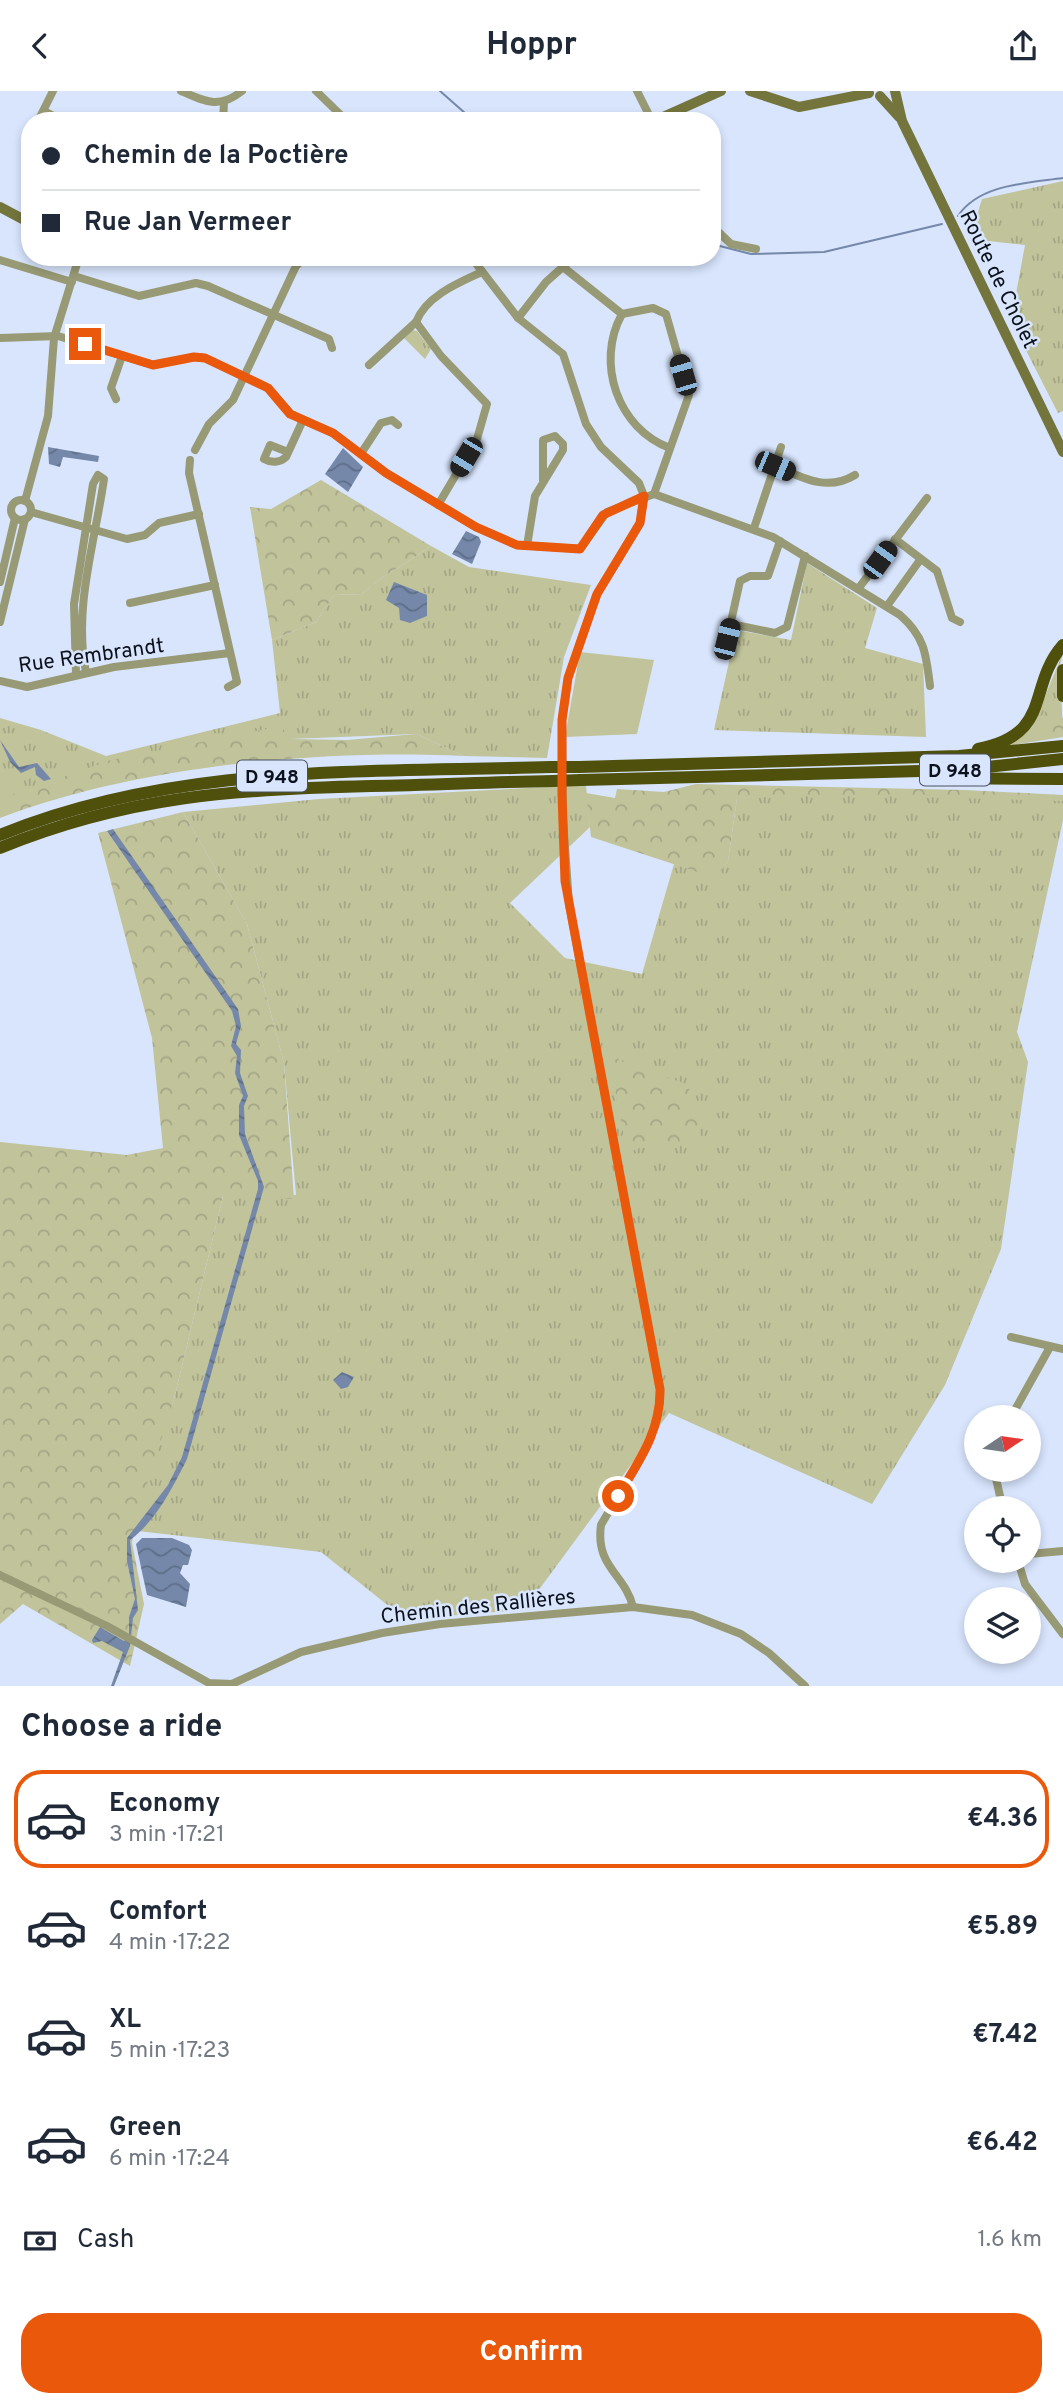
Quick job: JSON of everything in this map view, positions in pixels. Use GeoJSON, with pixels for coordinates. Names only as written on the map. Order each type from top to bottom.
{"type":"FeatureCollection","features":[{"type":"Feature","properties":{"kind":"highway"},"geometry":{"type":"LineString","coordinates":[[934,757],[990,747],[1013,737],[1031,717],[1052,662],[1063,645]]}},
{"type":"Feature","properties":{"kind":"highway"},"geometry":{"type":"LineString","coordinates":[[1063,670],[1063,696]]}},
{"type":"Feature","properties":{"kind":"highway","name":"D 948"},"geometry":{"type":"LineString","coordinates":[[0,850],[16,842],[108,812],[203,794],[552,774],[934,757],[1063,746]]}},
{"type":"Feature","properties":{"kind":"highway","name":"D 948"},"geometry":{"type":"LineString","coordinates":[[580,773],[847,772],[994,768],[1063,759]]}},
{"type":"Feature","properties":{"kind":"highway"},"geometry":{"type":"LineString","coordinates":[[847,772],[914,779],[1063,779]]}},
{"type":"Feature","properties":{"kind":"highway","name":"D 948"},"geometry":{"type":"LineString","coordinates":[[0,835],[98,801],[200,781],[284,775],[552,774]]}},
{"type":"Feature","properties":{"kind":"main road"},"geometry":{"type":"LineString","coordinates":[[675,112],[721,91]]}},
{"type":"Feature","properties":{"kind":"main road"},"geometry":{"type":"LineString","coordinates":[[750,91],[799,107],[840,94],[893,91]]}},
{"type":"Feature","properties":{"kind":"main road","name":"Route de Cholet"},"geometry":{"type":"LineString","coordinates":[[893,91],[902,121],[1063,452]]}},
{"type":"Feature","properties":{"kind":"main road","name":"Route de Cholet"},"geometry":{"type":"LineString","coordinates":[[872,93],[902,121]]}},
{"type":"Feature","properties":{"kind":"main road"},"geometry":{"type":"LineString","coordinates":[[0,207],[21,218]]}},
{"type":"Feature","properties":{"kind":"street"},"geometry":{"type":"LineString","coordinates":[[43,112],[53,91]]}},
{"type":"Feature","properties":{"kind":"street"},"geometry":{"type":"LineString","coordinates":[[181,91],[206,102],[225,103],[243,91]]}},
{"type":"Feature","properties":{"kind":"street"},"geometry":{"type":"LineString","coordinates":[[316,91],[338,112]]}},
{"type":"Feature","properties":{"kind":"street"},"geometry":{"type":"LineString","coordinates":[[636,91],[651,112]]}},
{"type":"Feature","properties":{"kind":"street"},"geometry":{"type":"LineString","coordinates":[[224,112],[225,103]]}},
{"type":"Feature","properties":{"kind":"street"},"geometry":{"type":"LineString","coordinates":[[721,234],[732,244],[756,249]]}},
{"type":"Feature","properties":{"kind":"street"},"geometry":{"type":"LineString","coordinates":[[0,260],[21,265]]}},
{"type":"Feature","properties":{"kind":"street"},"geometry":{"type":"LineString","coordinates":[[23,266],[139,296],[196,283],[329,339],[332,348]]}},
{"type":"Feature","properties":{"kind":"street"},"geometry":{"type":"LineString","coordinates":[[0,622],[24,517],[25,501],[48,416],[54,338],[77,266]]}},
{"type":"Feature","properties":{"kind":"street"},"geometry":{"type":"LineString","coordinates":[[195,450],[209,423],[233,400],[296,266]]}},
{"type":"Feature","properties":{"kind":"street"},"geometry":{"type":"LineString","coordinates":[[478,266],[519,318],[563,354],[586,424],[601,447],[639,483],[644,496],[640,523],[597,594],[568,678],[562,727],[565,881],[660,1389],[660,1410],[650,1443],[601,1525],[599,1538],[604,1560],[633,1607]]}},
{"type":"Feature","properties":{"kind":"street"},"geometry":{"type":"LineString","coordinates":[[519,318],[546,282],[563,267],[622,314],[653,308],[666,314],[689,395],[654,493]]}},
{"type":"Feature","properties":{"kind":"street"},"geometry":{"type":"LineString","coordinates":[[369,365],[416,322],[418,315],[439,294],[482,272]]}},
{"type":"Feature","properties":{"kind":"street"},"geometry":{"type":"LineString","coordinates":[[622,314],[613,330],[609,351],[610,365],[624,413],[644,435],[670,448]]}},
{"type":"Feature","properties":{"kind":"street"},"geometry":{"type":"LineString","coordinates":[[416,322],[441,356],[487,404],[477,439],[438,505]]}},
{"type":"Feature","properties":{"kind":"street"},"geometry":{"type":"LineString","coordinates":[[0,338],[58,336],[162,366],[194,357],[205,358],[268,388],[285,409],[333,433],[362,452],[386,473],[438,505],[512,544],[580,549],[603,515],[654,493],[754,528],[887,606],[916,629],[924,647],[930,686]]}},
{"type":"Feature","properties":{"kind":"street"},"geometry":{"type":"LineString","coordinates":[[116,399],[111,388],[122,356]]}},
{"type":"Feature","properties":{"kind":"street"},"geometry":{"type":"LineString","coordinates":[[288,452],[303,420]]}},
{"type":"Feature","properties":{"kind":"street"},"geometry":{"type":"LineString","coordinates":[[362,452],[381,423],[392,421],[398,425]]}},
{"type":"Feature","properties":{"kind":"street"},"geometry":{"type":"LineString","coordinates":[[527,546],[529,516],[543,480],[563,450],[560,437],[543,440],[543,480]]}},
{"type":"Feature","properties":{"kind":"street"},"geometry":{"type":"LineString","coordinates":[[754,528],[781,447]]}},
{"type":"Feature","properties":{"kind":"street"},"geometry":{"type":"LineString","coordinates":[[190,460],[189,473],[237,682],[229,687]]}},
{"type":"Feature","properties":{"kind":"street"},"geometry":{"type":"LineString","coordinates":[[775,466],[818,485],[847,480],[855,475]]}},
{"type":"Feature","properties":{"kind":"street"},"geometry":{"type":"LineString","coordinates":[[76,675],[73,618],[86,528],[98,475],[104,479],[83,602],[82,631],[86,672]]}},
{"type":"Feature","properties":{"kind":"street"},"geometry":{"type":"LineString","coordinates":[[858,589],[927,498]]}},
{"type":"Feature","properties":{"kind":"street"},"geometry":{"type":"LineString","coordinates":[[12,507],[16,502],[25,501]]}},
{"type":"Feature","properties":{"kind":"street"},"geometry":{"type":"LineString","coordinates":[[1,504],[12,507],[24,517],[86,528],[127,539],[145,535],[159,523],[199,514]]}},
{"type":"Feature","properties":{"kind":"street"},"geometry":{"type":"LineString","coordinates":[[0,582],[24,517]]}},
{"type":"Feature","properties":{"kind":"street"},"geometry":{"type":"LineString","coordinates":[[895,539],[937,571],[953,618],[960,622]]}},
{"type":"Feature","properties":{"kind":"street"},"geometry":{"type":"LineString","coordinates":[[724,653],[740,581],[750,576],[768,576],[780,541]]}},
{"type":"Feature","properties":{"kind":"street"},"geometry":{"type":"LineString","coordinates":[[731,624],[775,633],[787,627],[805,556]]}},
{"type":"Feature","properties":{"kind":"street"},"geometry":{"type":"LineString","coordinates":[[887,606],[920,560]]}},
{"type":"Feature","properties":{"kind":"street"},"geometry":{"type":"LineString","coordinates":[[130,603],[215,585]]}},
{"type":"Feature","properties":{"kind":"street","name":"Rue Rembrandt"},"geometry":{"type":"LineString","coordinates":[[0,681],[27,687],[86,672],[230,653]]}},
{"type":"Feature","properties":{"kind":"street"},"geometry":{"type":"LineString","coordinates":[[1011,1337],[1063,1349]]}},
{"type":"Feature","properties":{"kind":"street"},"geometry":{"type":"LineString","coordinates":[[1018,1405],[1050,1347]]}},
{"type":"Feature","properties":{"kind":"street"},"geometry":{"type":"LineString","coordinates":[[1041,1554],[1063,1551]]}},
{"type":"Feature","properties":{"kind":"street"},"geometry":{"type":"LineString","coordinates":[[1022,1573],[1025,1584],[1063,1635]]}},
{"type":"Feature","properties":{"kind":"street","name":"Chemin des Rallières"},"geometry":{"type":"LineString","coordinates":[[0,1575],[124,1636],[209,1683],[220,1685],[232,1684],[301,1652],[382,1633],[440,1624],[633,1607],[692,1615],[733,1631],[755,1643],[805,1686]]}},
{"type":"Feature","properties":{"kind":"green space"},"geometry":{"type":"Polygon","coordinates":[[[1063,181],[1063,411],[1058,413],[1011,321],[1025,245],[970,239],[982,199],[1063,181]]]}},
{"type":"Feature","properties":{"kind":"green space"},"geometry":{"type":"Polygon","coordinates":[[[412,330],[417,331],[431,349],[425,359],[404,338],[412,330]]]}},
{"type":"Feature","properties":{"kind":"green space"},"geometry":{"type":"Polygon","coordinates":[[[321,480],[431,546],[378,580],[362,594],[334,595],[316,622],[272,640],[250,507],[271,509],[321,480]]]}},
{"type":"Feature","properties":{"kind":"green space"},"geometry":{"type":"Polygon","coordinates":[[[431,546],[469,567],[591,585],[564,657],[547,758],[464,756],[416,734],[290,739],[0,809],[0,718],[41,730],[106,756],[280,713],[272,640],[316,622],[334,595],[362,594],[378,580],[431,546]]]}},
{"type":"Feature","properties":{"kind":"green space"},"geometry":{"type":"Polygon","coordinates":[[[807,563],[877,608],[865,648],[923,664],[926,737],[714,730],[736,630],[791,640],[807,563]]]}},
{"type":"Feature","properties":{"kind":"green space"},"geometry":{"type":"Polygon","coordinates":[[[580,652],[654,660],[637,734],[565,737],[580,652]]]}},
{"type":"Feature","properties":{"kind":"green space"},"geometry":{"type":"Polygon","coordinates":[[[1063,653],[1060,665],[1063,737],[1001,747],[1032,727],[1063,653]]]}},
{"type":"Feature","properties":{"kind":"green space"},"geometry":{"type":"Polygon","coordinates":[[[1051,695],[1063,719],[1063,735],[1022,741],[1041,723],[1051,695]]]}},
{"type":"Feature","properties":{"kind":"green space"},"geometry":{"type":"Polygon","coordinates":[[[281,726],[290,739],[347,740],[416,734],[464,756],[350,755],[229,765],[109,785],[0,818],[0,799],[111,760],[281,726]]]}},
{"type":"Feature","properties":{"kind":"green space"},"geometry":{"type":"Polygon","coordinates":[[[696,784],[965,790],[1063,795],[1063,801],[840,795],[737,798],[728,861],[716,878],[591,837],[586,793],[615,798],[617,789],[664,792],[696,784]]]}},
{"type":"Feature","properties":{"kind":"green space"},"geometry":{"type":"Polygon","coordinates":[[[586,785],[590,827],[510,903],[565,958],[642,974],[674,864],[716,877],[728,861],[737,798],[852,789],[1063,800],[1063,820],[1017,1032],[1028,1062],[1001,1249],[945,1385],[872,1504],[669,1413],[524,1610],[405,1619],[321,1552],[129,1530],[174,1399],[223,1196],[296,1195],[284,1063],[247,924],[183,812],[319,799],[586,785]]]}},
{"type":"Feature","properties":{"kind":"green space"},"geometry":{"type":"Polygon","coordinates":[[[183,812],[247,924],[284,1063],[294,1199],[223,1196],[174,1399],[136,1519],[132,1543],[144,1604],[130,1666],[23,1604],[0,1624],[0,1142],[127,1155],[163,1148],[152,1038],[98,833],[183,812]]]}},
{"type":"Feature","properties":{"kind":"green space"},"geometry":{"type":"Polygon","coordinates":[[[609,1057],[681,1082],[690,1090],[702,1144],[657,1141],[627,1153],[609,1057]]]}},
{"type":"Feature","properties":{"kind":"water"},"geometry":{"type":"Polygon","coordinates":[[[48,447],[99,456],[98,462],[63,457],[60,467],[49,464],[48,447]]]}},
{"type":"Feature","properties":{"kind":"water"},"geometry":{"type":"Polygon","coordinates":[[[343,448],[363,467],[348,492],[325,474],[343,448]]]}},
{"type":"Feature","properties":{"kind":"water"},"geometry":{"type":"Polygon","coordinates":[[[466,531],[479,537],[481,542],[472,564],[452,554],[466,531]]]}},
{"type":"Feature","properties":{"kind":"water"},"geometry":{"type":"Polygon","coordinates":[[[394,582],[427,595],[427,616],[410,623],[400,620],[399,608],[386,600],[394,582]]]}},
{"type":"Feature","properties":{"kind":"water"},"geometry":{"type":"Polygon","coordinates":[[[0,740],[19,767],[37,763],[51,779],[44,781],[36,775],[35,767],[21,773],[10,762],[0,740]]]}},
{"type":"Feature","properties":{"kind":"water"},"geometry":{"type":"Polygon","coordinates":[[[113,829],[238,1009],[241,1026],[236,1044],[241,1050],[240,1073],[248,1096],[244,1106],[245,1134],[264,1187],[187,1459],[156,1513],[130,1540],[138,1610],[133,1618],[130,1646],[114,1686],[111,1686],[123,1652],[102,1641],[93,1643],[92,1640],[100,1627],[124,1641],[129,1634],[129,1617],[135,1599],[127,1561],[127,1538],[168,1485],[182,1457],[258,1189],[258,1181],[239,1135],[239,1105],[243,1096],[235,1073],[237,1056],[231,1046],[236,1026],[232,1011],[107,831],[113,829]]]}},
{"type":"Feature","properties":{"kind":"water"},"geometry":{"type":"Polygon","coordinates":[[[342,1372],[354,1377],[348,1387],[341,1389],[333,1380],[342,1372]]]}},
{"type":"Feature","properties":{"kind":"water"},"geometry":{"type":"Polygon","coordinates":[[[142,1538],[172,1538],[189,1545],[192,1550],[188,1565],[183,1565],[180,1573],[190,1584],[186,1607],[147,1595],[136,1544],[142,1538]]]}},
{"type":"Feature","properties":{"kind":"waterway"},"geometry":{"type":"LineString","coordinates":[[440,91],[464,112]]}},
{"type":"Feature","properties":{"kind":"waterway"},"geometry":{"type":"LineString","coordinates":[[958,216],[967,205],[991,191],[1063,178]]}},
{"type":"Feature","properties":{"kind":"waterway"},"geometry":{"type":"LineString","coordinates":[[721,246],[751,254],[824,252],[942,224]]}},
{"type":"Feature","properties":{"kind":"route"},"geometry":{"type":"LineString","coordinates":[[85,344],[153,365],[162,366],[194,357],[205,358],[268,388],[290,414],[333,433],[362,452],[386,473],[476,527],[512,544],[575,551],[584,546],[603,515],[644,496],[640,523],[597,594],[587,616],[568,678],[562,720],[565,881],[660,1389],[660,1410],[650,1443],[618,1496]]}}]}
